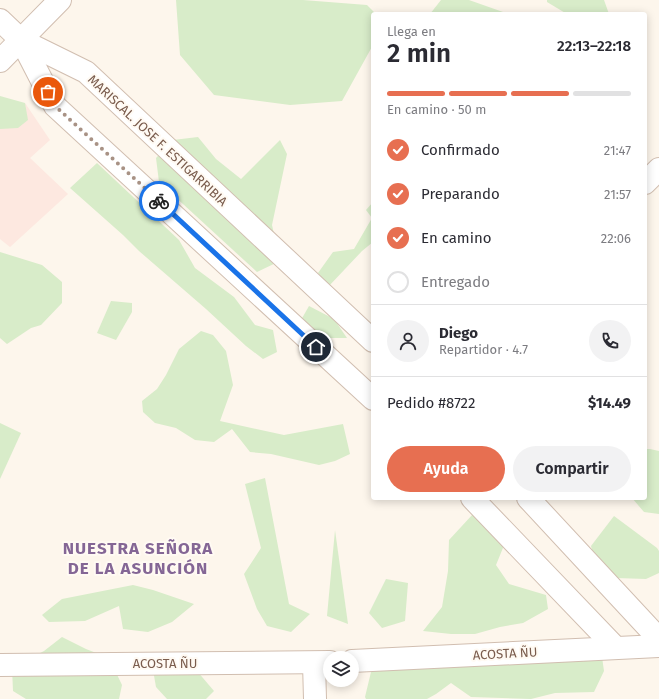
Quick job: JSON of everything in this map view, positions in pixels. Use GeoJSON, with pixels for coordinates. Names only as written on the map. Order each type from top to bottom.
{"type":"FeatureCollection","features":[{"type":"Feature","properties":{"kind":"street"},"geometry":{"type":"LineString","coordinates":[[0,61],[60,0]]}},
{"type":"Feature","properties":{"kind":"street"},"geometry":{"type":"LineString","coordinates":[[0,20],[21,40],[55,106],[371,397]]}},
{"type":"Feature","properties":{"kind":"street","name":"MARISCAL. JOSE F. ESTIGARRIBIA"},"geometry":{"type":"LineString","coordinates":[[21,40],[86,72],[371,339]]}},
{"type":"Feature","properties":{"kind":"street"},"geometry":{"type":"LineString","coordinates":[[647,181],[659,169]]}},
{"type":"Feature","properties":{"kind":"street"},"geometry":{"type":"LineString","coordinates":[[474,500],[615,648]]}},
{"type":"Feature","properties":{"kind":"street"},"geometry":{"type":"LineString","coordinates":[[530,500],[659,639]]}},
{"type":"Feature","properties":{"kind":"street","name":"ACOSTA ÑU"},"geometry":{"type":"LineString","coordinates":[[359,661],[659,646]]}},
{"type":"Feature","properties":{"kind":"street"},"geometry":{"type":"LineString","coordinates":[[315,699],[322,663]]}},
{"type":"Feature","properties":{"kind":"street","name":"ACOSTA ÑU"},"geometry":{"type":"LineString","coordinates":[[0,664],[322,663]]}},
{"type":"Feature","properties":{"kind":"shaded area"},"geometry":{"type":"Polygon","coordinates":[[[25,103],[50,140],[30,158],[68,194],[10,247],[0,239],[0,123],[25,103]]]}},
{"type":"Feature","properties":{"kind":"green space"},"geometry":{"type":"Polygon","coordinates":[[[176,0],[303,0],[367,5],[374,12],[371,12],[371,49],[342,101],[290,105],[214,95],[180,55],[176,0]]]}},
{"type":"Feature","properties":{"kind":"green space"},"geometry":{"type":"Polygon","coordinates":[[[441,0],[469,0],[503,12],[432,12],[441,0]]]}},
{"type":"Feature","properties":{"kind":"green space"},"geometry":{"type":"Polygon","coordinates":[[[547,0],[604,0],[608,12],[564,12],[547,2],[547,0]]]}},
{"type":"Feature","properties":{"kind":"green space"},"geometry":{"type":"Polygon","coordinates":[[[0,96],[25,103],[28,120],[18,128],[0,129],[0,96]]]}},
{"type":"Feature","properties":{"kind":"green space"},"geometry":{"type":"Polygon","coordinates":[[[198,137],[216,159],[241,179],[280,140],[287,154],[272,225],[280,261],[257,272],[159,182],[156,158],[173,140],[198,137]]]}},
{"type":"Feature","properties":{"kind":"green space"},"geometry":{"type":"Polygon","coordinates":[[[97,163],[179,240],[195,268],[234,297],[255,325],[273,330],[277,352],[263,359],[246,346],[70,188],[97,163]]]}},
{"type":"Feature","properties":{"kind":"green space"},"geometry":{"type":"Polygon","coordinates":[[[371,204],[371,217],[366,210],[371,204]]]}},
{"type":"Feature","properties":{"kind":"green space"},"geometry":{"type":"Polygon","coordinates":[[[371,220],[371,244],[362,251],[328,287],[318,273],[333,252],[354,249],[371,220]]]}},
{"type":"Feature","properties":{"kind":"green space"},"geometry":{"type":"Polygon","coordinates":[[[0,252],[42,265],[62,282],[62,303],[41,325],[31,328],[7,344],[0,338],[0,252]]]}},
{"type":"Feature","properties":{"kind":"green space"},"geometry":{"type":"Polygon","coordinates":[[[111,301],[132,303],[132,312],[116,340],[97,333],[111,301]]]}},
{"type":"Feature","properties":{"kind":"green space"},"geometry":{"type":"Polygon","coordinates":[[[309,306],[334,319],[347,338],[327,338],[301,320],[309,306]]]}},
{"type":"Feature","properties":{"kind":"green space"},"geometry":{"type":"Polygon","coordinates":[[[201,331],[213,335],[226,351],[233,385],[220,421],[284,435],[343,424],[350,454],[335,461],[319,465],[271,454],[250,452],[232,429],[214,442],[195,440],[176,428],[155,423],[143,412],[142,401],[157,389],[179,349],[201,331]]]}},
{"type":"Feature","properties":{"kind":"green space"},"geometry":{"type":"Polygon","coordinates":[[[0,423],[21,433],[0,479],[0,423]]]}},
{"type":"Feature","properties":{"kind":"green space"},"geometry":{"type":"Polygon","coordinates":[[[647,449],[650,449],[659,451],[659,514],[644,512],[634,500],[647,500],[647,449]]]}},
{"type":"Feature","properties":{"kind":"green space"},"geometry":{"type":"Polygon","coordinates":[[[265,478],[289,604],[310,614],[291,632],[267,626],[257,609],[244,574],[261,548],[245,484],[265,478]]]}},
{"type":"Feature","properties":{"kind":"green space"},"geometry":{"type":"Polygon","coordinates":[[[473,514],[505,543],[496,565],[509,584],[546,595],[548,609],[523,623],[500,627],[475,634],[451,634],[423,631],[442,607],[448,571],[449,540],[473,514]]]}},
{"type":"Feature","properties":{"kind":"green space"},"geometry":{"type":"Polygon","coordinates":[[[614,516],[657,548],[659,551],[659,573],[646,579],[616,578],[597,571],[591,546],[614,516]]]}},
{"type":"Feature","properties":{"kind":"green space"},"geometry":{"type":"Polygon","coordinates":[[[335,530],[348,624],[327,616],[335,530]]]}},
{"type":"Feature","properties":{"kind":"green space"},"geometry":{"type":"Polygon","coordinates":[[[386,579],[408,583],[405,621],[382,628],[369,613],[386,579]]]}},
{"type":"Feature","properties":{"kind":"green space"},"geometry":{"type":"Polygon","coordinates":[[[133,585],[194,604],[172,622],[148,632],[123,629],[119,606],[85,621],[49,622],[42,615],[62,599],[133,585]]]}},
{"type":"Feature","properties":{"kind":"green space"},"geometry":{"type":"Polygon","coordinates":[[[62,637],[109,658],[122,685],[119,699],[26,699],[13,691],[12,668],[44,651],[62,637]]]}},
{"type":"Feature","properties":{"kind":"green space"},"geometry":{"type":"Polygon","coordinates":[[[602,657],[604,671],[594,692],[555,693],[531,699],[471,697],[451,683],[427,699],[366,699],[365,697],[371,672],[391,663],[602,657]]]}},
{"type":"Feature","properties":{"kind":"green space"},"geometry":{"type":"Polygon","coordinates":[[[153,670],[197,671],[214,691],[206,699],[167,699],[156,687],[153,670]]]}},
{"type":"Feature","properties":{"kind":"way so far"},"geometry":{"type":"LineString","coordinates":[[48,92],[55,106],[159,201]]}},
{"type":"Feature","properties":{"kind":"district","name":"NUESTRA SEÑORA DE LA ASUNCIÓN"},"geometry":{"type":"Point","coordinates":[138,558]}},
{"type":"Feature","properties":{"kind":"route"},"geometry":{"type":"LineString","coordinates":[[159,201],[316,347]]}}]}
